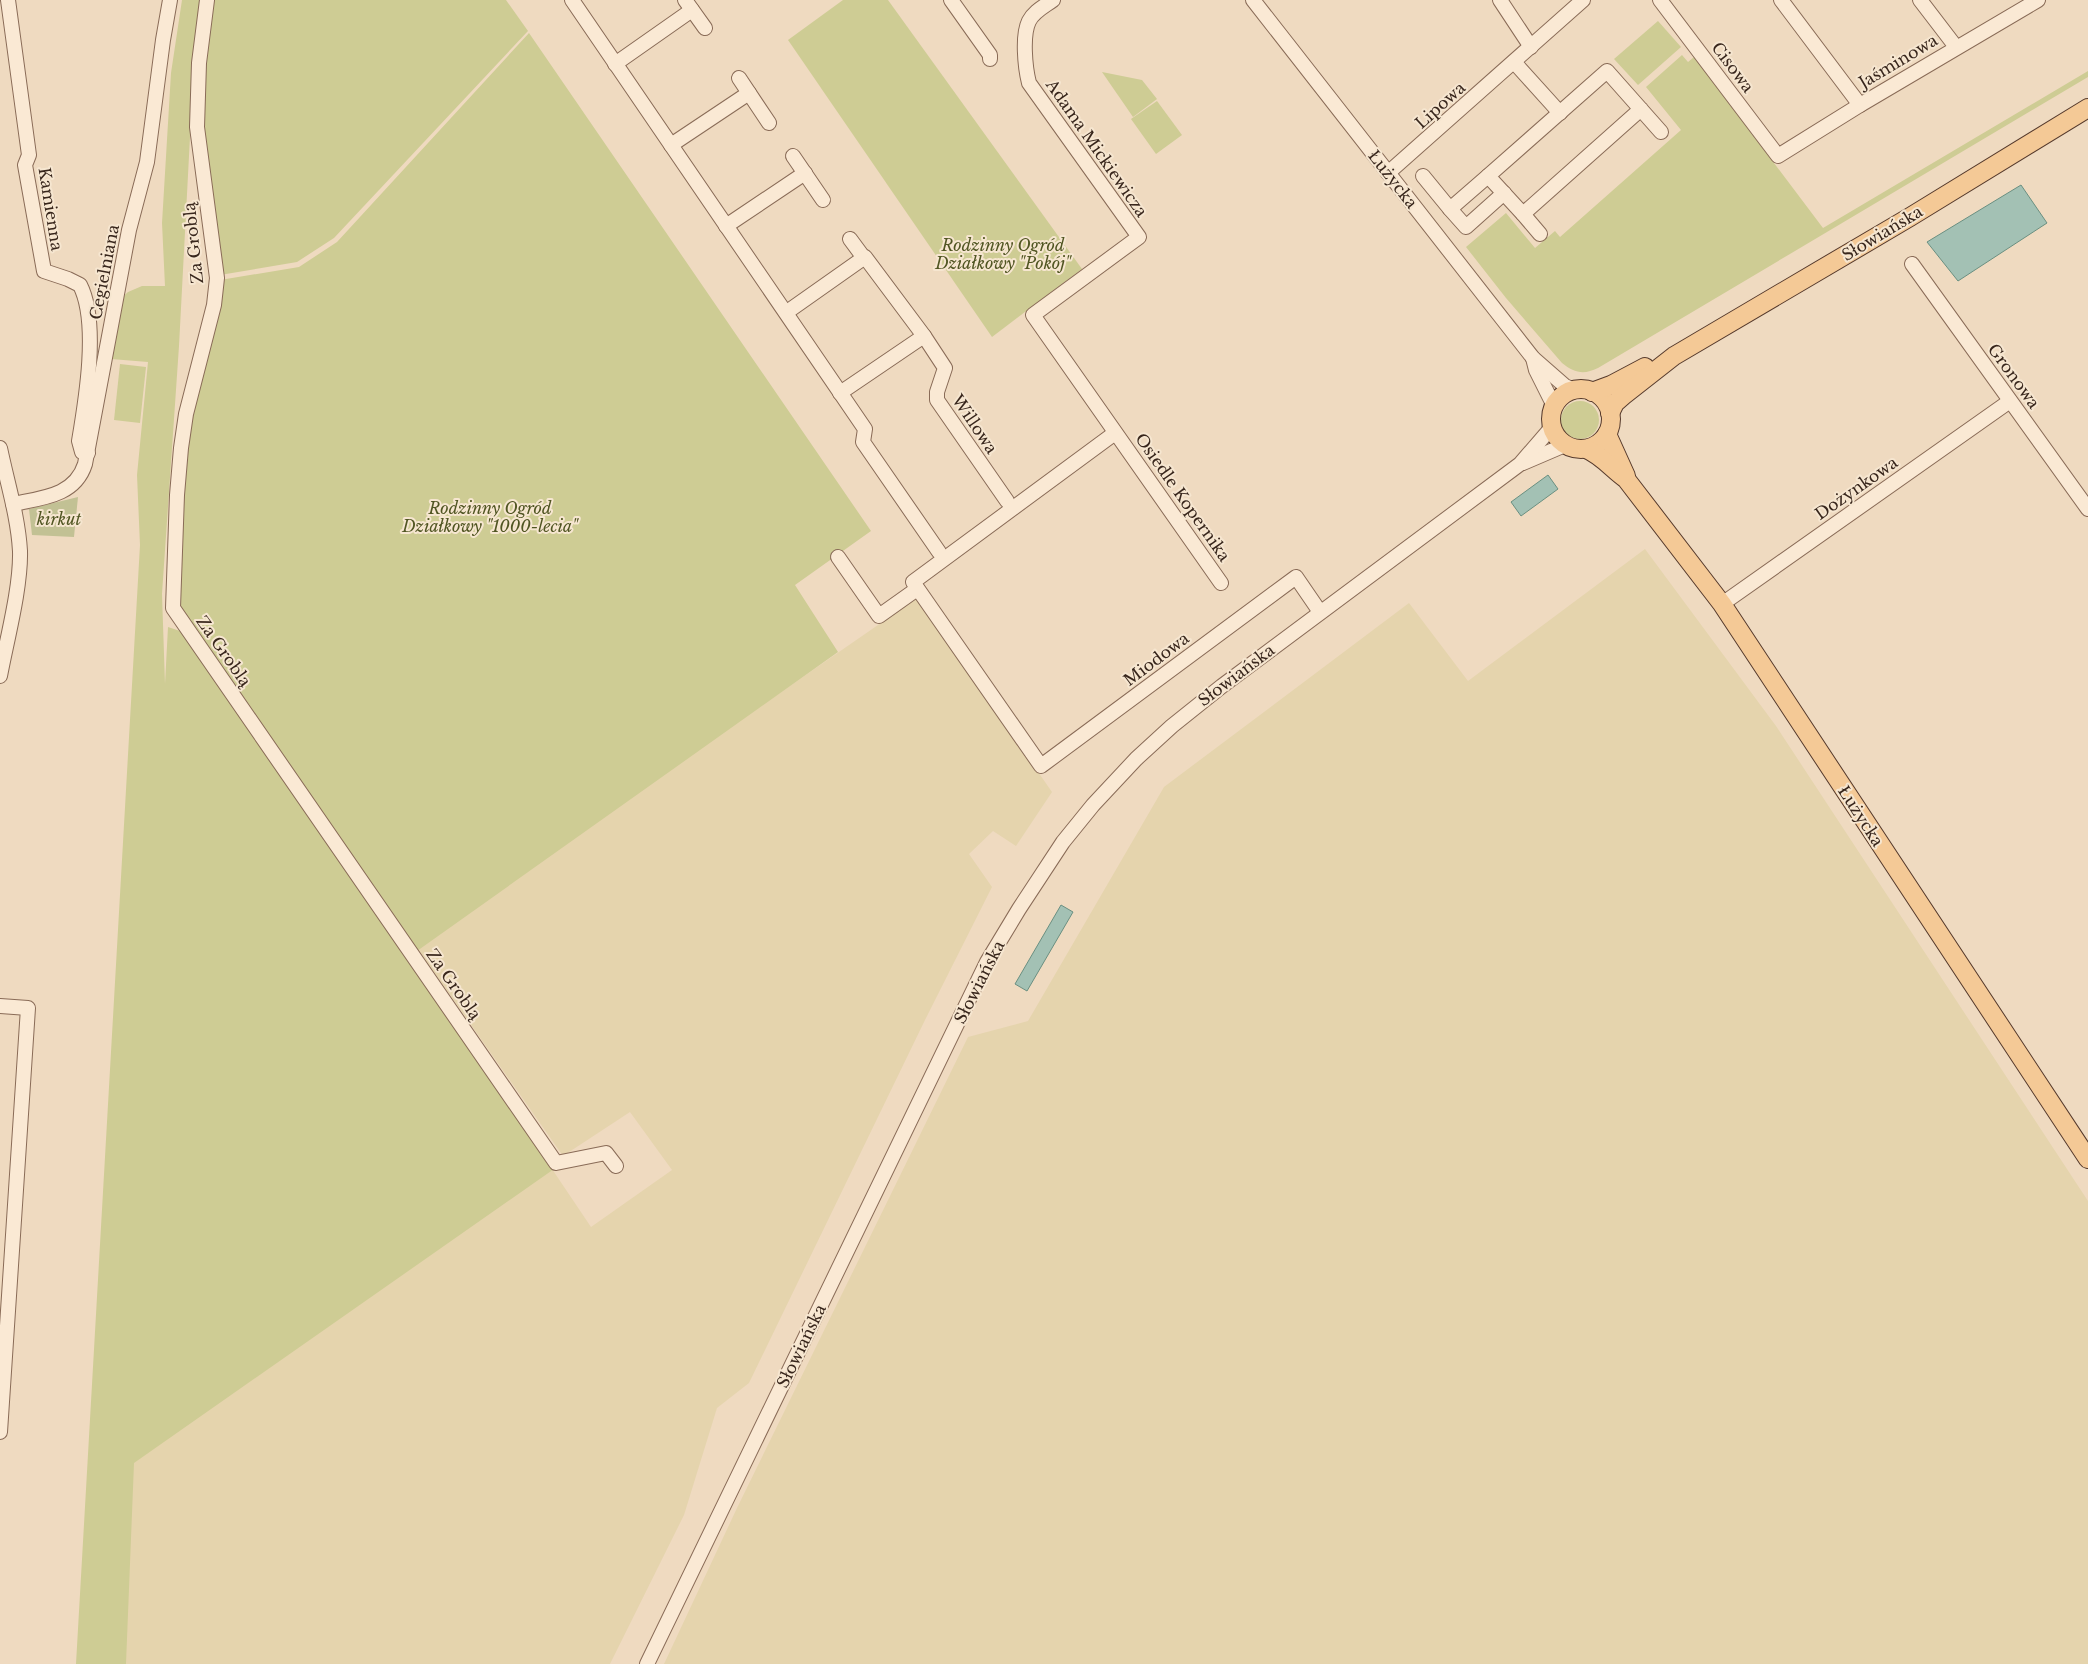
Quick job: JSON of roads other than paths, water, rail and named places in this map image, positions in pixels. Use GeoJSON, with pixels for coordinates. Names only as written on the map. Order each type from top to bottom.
{"type":"FeatureCollection","features":[{"type":"Feature","properties":{"kind":"main road","name":"Słowiańska"},"geometry":{"type":"LineString","coordinates":[[1610,413],[1615,403],[1674,356],[1903,221],[2088,108]]}},
{"type":"Feature","properties":{"kind":"main road","name":"Słowiańska"},"geometry":{"type":"LineString","coordinates":[[1592,392],[1612,385],[1658,360],[1674,356]]}},
{"type":"Feature","properties":{"kind":"main road"},"geometry":{"type":"LineString","coordinates":[[1574,390],[1592,392],[1604,400],[1610,413],[1607,434],[1598,444],[1586,449],[1565,445],[1555,434],[1552,427],[1551,420],[1554,406],[1559,399],[1574,390]]}},
{"type":"Feature","properties":{"kind":"main road","name":"Łużycka"},"geometry":{"type":"LineString","coordinates":[[1607,434],[1625,471],[1626,479]]}},
{"type":"Feature","properties":{"kind":"main road","name":"Łużycka"},"geometry":{"type":"LineString","coordinates":[[1586,449],[1596,454],[1614,471],[1626,479],[1722,604],[2088,1159]]}},
{"type":"Feature","properties":{"kind":"street","name":"Kamienna"},"geometry":{"type":"LineString","coordinates":[[8,0],[29,155],[25,164],[44,271],[80,285],[88,315],[88,368],[79,440],[82,452],[88,453]]}},
{"type":"Feature","properties":{"kind":"street","name":"Cegielniana"},"geometry":{"type":"LineString","coordinates":[[13,504],[51,496],[71,487],[83,471],[88,453],[129,230],[147,162],[170,0]]}},
{"type":"Feature","properties":{"kind":"street","name":"Za Groblą"},"geometry":{"type":"LineString","coordinates":[[207,0],[199,63],[197,127],[217,278],[214,305],[186,414],[181,448],[177,495],[173,608],[556,1163],[606,1153],[616,1166]]}},
{"type":"Feature","properties":{"kind":"street"},"geometry":{"type":"LineString","coordinates":[[572,0],[787,312],[865,429],[863,442],[939,552]]}},
{"type":"Feature","properties":{"kind":"street"},"geometry":{"type":"LineString","coordinates":[[952,0],[990,55],[990,59]]}},
{"type":"Feature","properties":{"kind":"street","name":"Adama Mickiewicza"},"geometry":{"type":"LineString","coordinates":[[1053,0],[1034,13],[1029,21],[1025,70],[1029,83],[1138,238]]}},
{"type":"Feature","properties":{"kind":"street","name":"Łużycka"},"geometry":{"type":"LineString","coordinates":[[1253,0],[1533,358],[1574,390]]}},
{"type":"Feature","properties":{"kind":"street"},"geometry":{"type":"LineString","coordinates":[[1500,0],[1531,47]]}},
{"type":"Feature","properties":{"kind":"street","name":"Lipowa"},"geometry":{"type":"LineString","coordinates":[[1388,174],[1583,0]]}},
{"type":"Feature","properties":{"kind":"street","name":"Cisowa"},"geometry":{"type":"LineString","coordinates":[[1660,0],[1778,156]]}},
{"type":"Feature","properties":{"kind":"street"},"geometry":{"type":"LineString","coordinates":[[1781,0],[1860,104]]}},
{"type":"Feature","properties":{"kind":"street"},"geometry":{"type":"LineString","coordinates":[[1920,0],[1956,48]]}},
{"type":"Feature","properties":{"kind":"street","name":"Jaśminowa"},"geometry":{"type":"LineString","coordinates":[[1778,156],[1860,104],[2038,0]]}},
{"type":"Feature","properties":{"kind":"street"},"geometry":{"type":"LineString","coordinates":[[616,64],[689,5],[705,28]]}},
{"type":"Feature","properties":{"kind":"street"},"geometry":{"type":"LineString","coordinates":[[1514,62],[1560,113]]}},
{"type":"Feature","properties":{"kind":"street"},"geometry":{"type":"LineString","coordinates":[[1450,210],[1607,71],[1661,132]]}},
{"type":"Feature","properties":{"kind":"street"},"geometry":{"type":"LineString","coordinates":[[739,78],[770,123]]}},
{"type":"Feature","properties":{"kind":"street"},"geometry":{"type":"LineString","coordinates":[[671,145],[749,93]]}},
{"type":"Feature","properties":{"kind":"street"},"geometry":{"type":"LineString","coordinates":[[1522,214],[1641,109]]}},
{"type":"Feature","properties":{"kind":"street"},"geometry":{"type":"LineString","coordinates":[[793,156],[823,200]]}},
{"type":"Feature","properties":{"kind":"street"},"geometry":{"type":"LineString","coordinates":[[726,226],[805,173]]}},
{"type":"Feature","properties":{"kind":"street"},"geometry":{"type":"LineString","coordinates":[[1423,176],[1466,227],[1504,194]]}},
{"type":"Feature","properties":{"kind":"street"},"geometry":{"type":"LineString","coordinates":[[1488,176],[1540,234]]}},
{"type":"Feature","properties":{"kind":"street","name":"Osiedle Kopernika"},"geometry":{"type":"LineString","coordinates":[[1138,238],[1033,315],[1221,582]]}},
{"type":"Feature","properties":{"kind":"street"},"geometry":{"type":"LineString","coordinates":[[840,393],[924,336],[866,257],[864,258],[850,239]]}},
{"type":"Feature","properties":{"kind":"street"},"geometry":{"type":"LineString","coordinates":[[787,312],[864,258]]}},
{"type":"Feature","properties":{"kind":"street","name":"Gronowa"},"geometry":{"type":"LineString","coordinates":[[1912,264],[2088,509]]}},
{"type":"Feature","properties":{"kind":"street","name":"Willowa"},"geometry":{"type":"LineString","coordinates":[[924,336],[945,368],[937,392],[938,400],[1007,501]]}},
{"type":"Feature","properties":{"kind":"street","name":"Łużycka"},"geometry":{"type":"LineString","coordinates":[[1533,358],[1536,370],[1554,406]]}},
{"type":"Feature","properties":{"kind":"street","name":"Dożynkowa"},"geometry":{"type":"LineString","coordinates":[[1722,604],[2010,401]]}},
{"type":"Feature","properties":{"kind":"street","name":"Słowiańska"},"geometry":{"type":"LineString","coordinates":[[647,1664],[987,962],[1036,881],[1078,823],[1136,759],[1194,707],[1520,464],[1552,427]]}},
{"type":"Feature","properties":{"kind":"street","name":"Osiedle Kopernika"},"geometry":{"type":"LineString","coordinates":[[917,589],[913,582],[1115,433]]}},
{"type":"Feature","properties":{"kind":"street","name":"Słowiańska"},"geometry":{"type":"LineString","coordinates":[[1520,464],[1565,445]]}},
{"type":"Feature","properties":{"kind":"street"},"geometry":{"type":"LineString","coordinates":[[0,448],[19,540],[19,560],[0,676]]}},
{"type":"Feature","properties":{"kind":"street"},"geometry":{"type":"LineString","coordinates":[[838,557],[879,616],[917,589]]}},
{"type":"Feature","properties":{"kind":"street","name":"Miodowa"},"geometry":{"type":"LineString","coordinates":[[917,589],[1042,766],[1296,577],[1320,612]]}},
{"type":"Feature","properties":{"kind":"street"},"geometry":{"type":"LineString","coordinates":[[0,1006],[28,1008],[4,1332],[0,1432]]}},
{"type":"Feature","properties":{"kind":"park label","name":"Rodzinny Ogród Działkowy \"Pokój\""},"geometry":{"type":"Point","coordinates":[1003,254]}},
{"type":"Feature","properties":{"kind":"park label","name":"Rodzinny Ogród Działkowy \"1000-lecia\""},"geometry":{"type":"Point","coordinates":[490,517]}},
{"type":"Feature","properties":{"kind":"park label","name":"kirkut"},"geometry":{"type":"Point","coordinates":[59,519]}}]}
